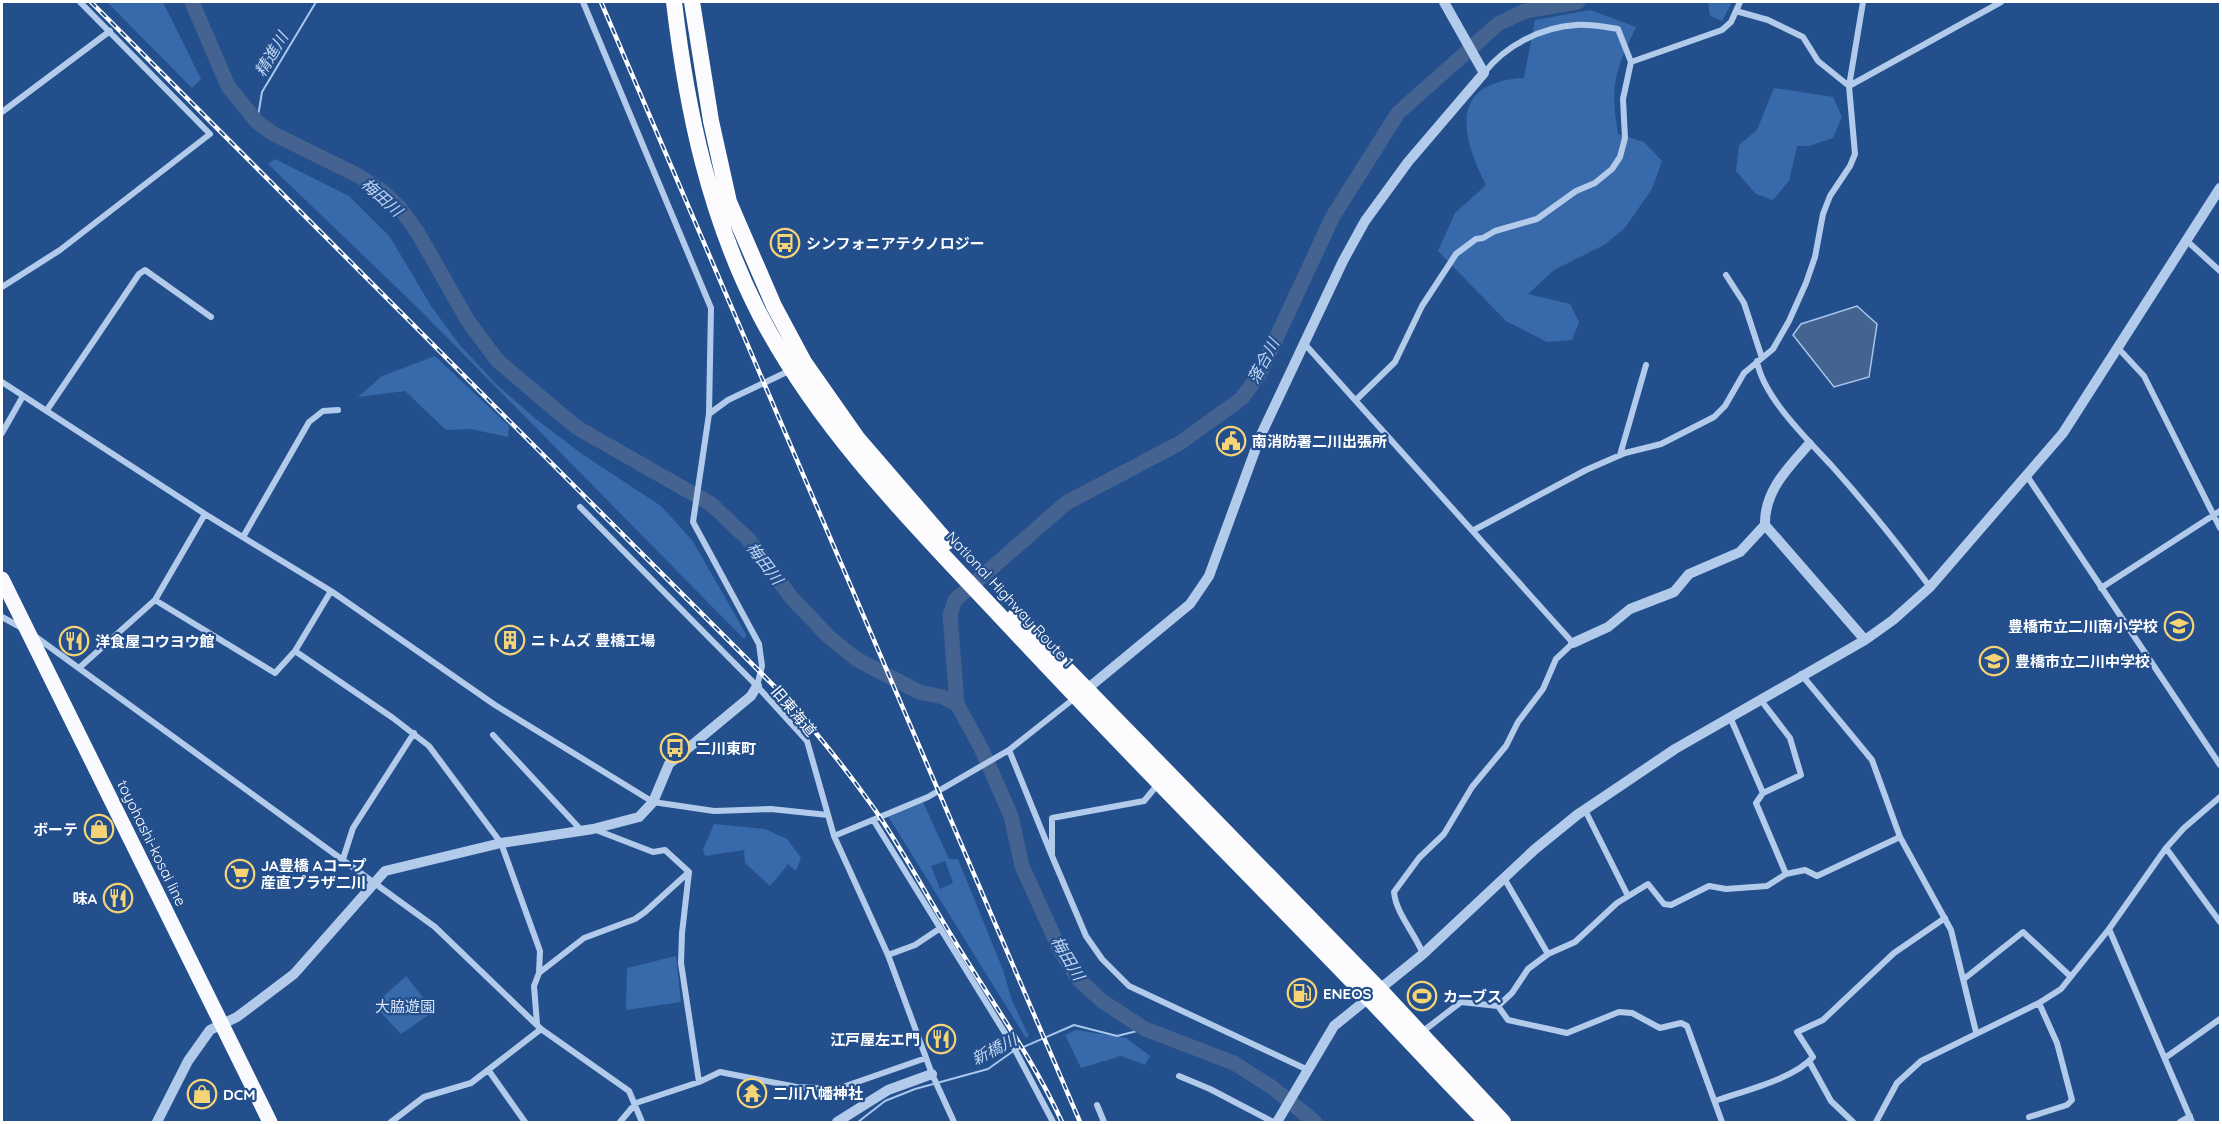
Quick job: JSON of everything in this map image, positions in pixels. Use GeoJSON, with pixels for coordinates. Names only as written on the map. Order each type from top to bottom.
{"type":"FeatureCollection","features":[{"type":"Feature","properties":{"kind":"highway","name":"National Highway Route 1"},"geometry":{"type":"LineString","coordinates":[[674,2],[692,124],[709,194],[759,313],[798,366]]}},
{"type":"Feature","properties":{"kind":"highway","name":"National Highway Route 1"},"geometry":{"type":"LineString","coordinates":[[692,2],[711,122],[729,202],[798,366],[819,410],[876,483],[965,571],[1375,994],[1487,1122]]}},
{"type":"Feature","properties":{"kind":"highway","name":"National Highway Route 1"},"geometry":{"type":"LineString","coordinates":[[1082,693],[1160,783],[1375,994],[1420,1033],[1503,1122]]}},
{"type":"Feature","properties":{"kind":"main road","name":"toyohashi-kosai line"},"geometry":{"type":"LineString","coordinates":[[2,579],[270,1122]]}},
{"type":"Feature","properties":{"kind":"street"},"geometry":{"type":"LineString","coordinates":[[2,287],[60,250],[210,134],[80,2]]}},
{"type":"Feature","properties":{"kind":"street","name":"旧東海道"},"geometry":{"type":"LineString","coordinates":[[583,2],[711,308],[709,414],[693,522],[759,644],[762,666],[758,686],[807,741],[834,836],[888,954],[933,1077],[954,1122]]}},
{"type":"Feature","properties":{"kind":"street"},"geometry":{"type":"LineString","coordinates":[[1444,2],[1484,73]]}},
{"type":"Feature","properties":{"kind":"street"},"geometry":{"type":"LineString","coordinates":[[1631,62],[1722,30],[1731,22],[1740,2]]}},
{"type":"Feature","properties":{"kind":"street"},"geometry":{"type":"LineString","coordinates":[[1474,530],[1620,455],[1661,444],[1714,417],[1725,406],[1744,373],[1773,349],[1790,321],[1815,257],[1823,214],[1830,196],[1850,166],[1855,154],[1849,86],[1863,2]]}},
{"type":"Feature","properties":{"kind":"street"},"geometry":{"type":"LineString","coordinates":[[1849,86],[2001,2]]}},
{"type":"Feature","properties":{"kind":"street"},"geometry":{"type":"LineString","coordinates":[[1736,11],[1768,20],[1803,36],[1818,61],[1849,86]]}},
{"type":"Feature","properties":{"kind":"street"},"geometry":{"type":"LineString","coordinates":[[834,836],[874,821],[959,780],[1007,750],[1082,693],[1190,604],[1209,576],[1260,437],[1303,342],[1365,221],[1408,162],[1484,73],[1507,50],[1530,37],[1577,25],[1618,28],[1631,62],[1623,99],[1624,138],[1620,157],[1612,169],[1595,183],[1576,191],[1537,219],[1476,239],[1456,254],[1422,306],[1395,362],[1356,400]]}},
{"type":"Feature","properties":{"kind":"street"},"geometry":{"type":"LineString","coordinates":[[2,112],[110,31]]}},
{"type":"Feature","properties":{"kind":"street"},"geometry":{"type":"LineString","coordinates":[[1179,1076],[1277,1121],[1334,1026],[1423,954],[1504,878],[1585,810],[1675,749],[1801,674],[1865,640],[1893,620],[1930,587],[2063,433],[2220,188]]}},
{"type":"Feature","properties":{"kind":"street"},"geometry":{"type":"LineString","coordinates":[[2187,241],[2220,271]]}},
{"type":"Feature","properties":{"kind":"street"},"geometry":{"type":"LineString","coordinates":[[47,410],[139,274],[145,270],[211,317]]}},
{"type":"Feature","properties":{"kind":"street"},"geometry":{"type":"LineString","coordinates":[[1726,275],[1744,303],[1763,380],[1794,427],[1896,541],[1930,587]]}},
{"type":"Feature","properties":{"kind":"street"},"geometry":{"type":"LineString","coordinates":[[1303,342],[1573,643]]}},
{"type":"Feature","properties":{"kind":"street"},"geometry":{"type":"LineString","coordinates":[[2118,348],[2144,376],[2217,512],[2220,528]]}},
{"type":"Feature","properties":{"kind":"street"},"geometry":{"type":"LineString","coordinates":[[1620,455],[1646,365]]}},
{"type":"Feature","properties":{"kind":"street"},"geometry":{"type":"LineString","coordinates":[[709,414],[728,400],[798,366]]}},
{"type":"Feature","properties":{"kind":"street"},"geometry":{"type":"LineString","coordinates":[[2,382],[206,514],[331,591],[495,705],[653,802],[714,811],[771,809],[828,815]]}},
{"type":"Feature","properties":{"kind":"street"},"geometry":{"type":"LineString","coordinates":[[2,433],[23,396]]}},
{"type":"Feature","properties":{"kind":"street"},"geometry":{"type":"LineString","coordinates":[[243,537],[309,422],[323,411],[338,410]]}},
{"type":"Feature","properties":{"kind":"street"},"geometry":{"type":"LineString","coordinates":[[1809,444],[1778,478],[1765,514],[1765,525],[1865,640]]}},
{"type":"Feature","properties":{"kind":"street"},"geometry":{"type":"LineString","coordinates":[[2027,476],[2220,765]]}},
{"type":"Feature","properties":{"kind":"street"},"geometry":{"type":"LineString","coordinates":[[157,1122],[188,1061],[210,1030],[237,1017],[294,974],[385,871],[501,843],[588,830],[639,817],[653,802],[669,764],[751,696],[758,686],[580,507]]}},
{"type":"Feature","properties":{"kind":"street"},"geometry":{"type":"LineString","coordinates":[[2101,588],[2217,512]]}},
{"type":"Feature","properties":{"kind":"street"},"geometry":{"type":"LineString","coordinates":[[79,668],[155,600],[206,514]]}},
{"type":"Feature","properties":{"kind":"street"},"geometry":{"type":"LineString","coordinates":[[1423,954],[1417,938],[1395,903],[1394,892],[1419,858],[1444,834],[1473,787],[1506,746],[1518,722],[1543,689],[1556,659],[1573,643],[1608,627],[1630,609],[1674,592],[1689,574],[1740,552],[1765,525]]}},
{"type":"Feature","properties":{"kind":"street"},"geometry":{"type":"LineString","coordinates":[[155,600],[275,673],[295,651],[331,591]]}},
{"type":"Feature","properties":{"kind":"street"},"geometry":{"type":"LineString","coordinates":[[2,617],[30,633],[79,668],[435,927],[539,1027],[629,1091],[642,1122]]}},
{"type":"Feature","properties":{"kind":"street"},"geometry":{"type":"LineString","coordinates":[[295,651],[429,746],[501,843],[540,951],[539,973],[534,986],[539,1027]]}},
{"type":"Feature","properties":{"kind":"street"},"geometry":{"type":"LineString","coordinates":[[1801,674],[1872,760],[1900,837],[1951,930],[1976,1032]]}},
{"type":"Feature","properties":{"kind":"street"},"geometry":{"type":"LineString","coordinates":[[1760,699],[1790,738],[1801,775],[1763,793],[1756,803],[1786,874]]}},
{"type":"Feature","properties":{"kind":"street"},"geometry":{"type":"LineString","coordinates":[[1730,717],[1763,793]]}},
{"type":"Feature","properties":{"kind":"street"},"geometry":{"type":"LineString","coordinates":[[343,860],[353,828],[414,734]]}},
{"type":"Feature","properties":{"kind":"street"},"geometry":{"type":"LineString","coordinates":[[493,735],[588,830],[653,852],[665,850],[689,872]]}},
{"type":"Feature","properties":{"kind":"street"},"geometry":{"type":"LineString","coordinates":[[1007,750],[1086,936],[1102,959],[1129,986],[1306,1074]]}},
{"type":"Feature","properties":{"kind":"street"},"geometry":{"type":"LineString","coordinates":[[1052,856],[1052,818],[1144,801],[1160,783]]}},
{"type":"Feature","properties":{"kind":"street"},"geometry":{"type":"LineString","coordinates":[[1877,1122],[1897,1083],[1921,1061],[2039,1003],[2061,989],[2069,975],[2109,929],[2166,848],[2184,828],[2220,797]]}},
{"type":"Feature","properties":{"kind":"street"},"geometry":{"type":"LineString","coordinates":[[1585,810],[1628,896]]}},
{"type":"Feature","properties":{"kind":"street"},"geometry":{"type":"LineString","coordinates":[[874,821],[1013,1046],[1053,1122]]}},
{"type":"Feature","properties":{"kind":"street"},"geometry":{"type":"LineString","coordinates":[[1498,1006],[1512,993],[1528,969],[1548,954],[1575,942],[1628,896],[1648,884],[1664,904],[1671,905],[1709,886],[1726,889],[1767,886],[1786,874],[1805,870],[1817,876],[1900,837]]}},
{"type":"Feature","properties":{"kind":"street"},"geometry":{"type":"LineString","coordinates":[[2166,848],[2220,921]]}},
{"type":"Feature","properties":{"kind":"street"},"geometry":{"type":"LineString","coordinates":[[539,973],[584,938],[635,919],[689,872]]}},
{"type":"Feature","properties":{"kind":"street"},"geometry":{"type":"LineString","coordinates":[[689,872],[681,963],[699,1082]]}},
{"type":"Feature","properties":{"kind":"street"},"geometry":{"type":"LineString","coordinates":[[1504,878],[1548,954]]}},
{"type":"Feature","properties":{"kind":"street"},"geometry":{"type":"LineString","coordinates":[[1715,1101],[1786,1075],[1809,1061],[1813,1057],[1797,1032],[1823,1020],[1894,953],[1944,918]]}},
{"type":"Feature","properties":{"kind":"street"},"geometry":{"type":"LineString","coordinates":[[888,954],[915,945],[939,929]]}},
{"type":"Feature","properties":{"kind":"street"},"geometry":{"type":"LineString","coordinates":[[2109,929],[2191,1119],[2180,1122]]}},
{"type":"Feature","properties":{"kind":"street"},"geometry":{"type":"LineString","coordinates":[[1964,979],[2022,932],[2069,975]]}},
{"type":"Feature","properties":{"kind":"street"},"geometry":{"type":"LineString","coordinates":[[1420,1033],[1461,1002],[1498,1006],[1508,1020],[1567,1033],[1619,1012],[1632,1013],[1660,1028],[1681,1023],[1687,1026],[1694,1041],[1722,1122]]}},
{"type":"Feature","properties":{"kind":"street"},"geometry":{"type":"LineString","coordinates":[[2029,1117],[2067,1105],[2072,1100],[2057,1043],[2039,1003]]}},
{"type":"Feature","properties":{"kind":"street"},"geometry":{"type":"LineString","coordinates":[[2165,1058],[2220,1019]]}},
{"type":"Feature","properties":{"kind":"street"},"geometry":{"type":"LineString","coordinates":[[391,1122],[424,1097],[471,1083],[489,1071],[539,1027]]}},
{"type":"Feature","properties":{"kind":"street"},"geometry":{"type":"LineString","coordinates":[[620,1122],[636,1104],[699,1082],[720,1072],[797,1087],[837,1089],[926,1058]]}},
{"type":"Feature","properties":{"kind":"street"},"geometry":{"type":"LineString","coordinates":[[1809,1061],[1831,1101],[1853,1122]]}},
{"type":"Feature","properties":{"kind":"street"},"geometry":{"type":"LineString","coordinates":[[489,1071],[525,1122]]}},
{"type":"Feature","properties":{"kind":"street"},"geometry":{"type":"LineString","coordinates":[[837,1122],[888,1090],[933,1077]]}},
{"type":"Feature","properties":{"kind":"street"},"geometry":{"type":"LineString","coordinates":[[1097,1105],[1104,1122]]}},
{"type":"Feature","properties":{"kind":"green space"},"geometry":{"type":"Polygon","coordinates":[[[107,2],[163,2],[201,79],[192,88],[107,2]]]}},
{"type":"Feature","properties":{"kind":"green space"},"geometry":{"type":"Polygon","coordinates":[[[1708,2],[1732,2],[1722,21],[1710,16],[1708,2]]]}},
{"type":"Feature","properties":{"kind":"green space"},"geometry":{"type":"Polygon","coordinates":[[[1590,10],[1636,27],[1623,55],[1616,79],[1614,103],[1618,134],[1644,142],[1662,161],[1652,189],[1624,229],[1604,245],[1554,270],[1528,294],[1570,304],[1579,322],[1572,340],[1547,342],[1506,321],[1438,251],[1455,213],[1486,185],[1470,147],[1467,130],[1467,114],[1472,100],[1483,89],[1500,82],[1524,78],[1535,20],[1590,10]]]}},
{"type":"Feature","properties":{"kind":"green space"},"geometry":{"type":"Polygon","coordinates":[[[1774,88],[1833,97],[1842,117],[1833,138],[1809,146],[1797,146],[1789,181],[1773,200],[1756,194],[1736,171],[1739,145],[1757,130],[1774,88]]]}},
{"type":"Feature","properties":{"kind":"green space"},"geometry":{"type":"Polygon","coordinates":[[[275,159],[349,196],[390,237],[431,306],[459,344],[495,383],[536,419],[582,454],[661,506],[692,540],[742,627],[746,635],[744,639],[419,309],[268,164],[275,159]]]}},
{"type":"Feature","properties":{"kind":"green space"},"geometry":{"type":"Polygon","coordinates":[[[435,356],[509,426],[508,437],[470,429],[446,430],[405,391],[358,397],[382,376],[435,356]]]}},
{"type":"Feature","properties":{"kind":"green space"},"geometry":{"type":"Polygon","coordinates":[[[923,802],[949,859],[958,859],[1003,970],[1012,1001],[1029,1036],[1026,1038],[888,816],[923,802]],[[945,861],[931,866],[940,889],[953,883],[945,861]]]}},
{"type":"Feature","properties":{"kind":"green space"},"geometry":{"type":"Polygon","coordinates":[[[714,824],[765,829],[787,839],[801,858],[796,871],[786,863],[787,866],[770,886],[745,863],[744,850],[705,856],[703,850],[714,824]]]}},
{"type":"Feature","properties":{"kind":"green space"},"geometry":{"type":"Polygon","coordinates":[[[676,956],[681,1002],[626,1010],[627,968],[676,956]]]}},
{"type":"Feature","properties":{"kind":"green space","name":"大脇遊園"},"geometry":{"type":"Polygon","coordinates":[[[406,976],[434,1011],[401,1034],[374,1005],[406,976]]]}},
{"type":"Feature","properties":{"kind":"green space"},"geometry":{"type":"Polygon","coordinates":[[[1076,1030],[1126,1038],[1150,1056],[1145,1065],[1121,1056],[1081,1068],[1065,1035],[1076,1030]]]}},
{"type":"Feature","properties":{"kind":"shaded area"},"geometry":{"type":"Polygon","coordinates":[[[1857,306],[1877,324],[1869,377],[1834,387],[1793,335],[1801,324],[1857,306]]]}},
{"type":"Feature","properties":{"kind":"waterway","name":"梅田川"},"geometry":{"type":"LineString","coordinates":[[192,2],[228,86],[257,122],[272,133],[359,176],[382,191],[400,208],[418,233],[468,321],[497,360],[576,427],[711,504],[748,539],[791,597],[828,636],[856,659],[919,692],[943,697],[957,704],[982,750],[1011,816],[1022,866],[1060,950],[1079,980],[1102,1001],[1145,1029],[1234,1063],[1273,1088],[1315,1122]]}},
{"type":"Feature","properties":{"kind":"waterway","name":"精進川"},"geometry":{"type":"LineString","coordinates":[[257,122],[262,92],[316,2]]}},
{"type":"Feature","properties":{"kind":"waterway","name":"落合川"},"geometry":{"type":"LineString","coordinates":[[957,704],[950,615],[955,600],[1066,503],[1180,443],[1241,399],[1259,375],[1333,216],[1398,113],[1498,24],[1525,11],[1578,2]]}},
{"type":"Feature","properties":{"kind":"waterway","name":"新橋川"},"geometry":{"type":"LineString","coordinates":[[858,1122],[885,1101],[915,1089],[988,1069],[1012,1052],[1074,1025],[1117,1036],[1145,1029]]}},
{"type":"Feature","properties":{"kind":"railway"},"geometry":{"type":"LineString","coordinates":[[91,2],[797,710],[863,793],[904,854],[941,919],[1023,1050],[1062,1122]]}},
{"type":"Feature","properties":{"kind":"railway"},"geometry":{"type":"LineString","coordinates":[[601,2],[1080,1122]]}},
{"type":"Feature","properties":{"kind":"place","name":"シンフォニアテクノロジー"},"geometry":{"type":"Point","coordinates":[785,243]}},
{"type":"Feature","properties":{"kind":"place","name":"南消防署二川出張所"},"geometry":{"type":"Point","coordinates":[1231,441]}},
{"type":"Feature","properties":{"kind":"place","name":"豊橋市立二川南小学校"},"geometry":{"type":"Point","coordinates":[2179,626]}},
{"type":"Feature","properties":{"kind":"place","name":"ニトムズ 豊橋工場"},"geometry":{"type":"Point","coordinates":[510,640]}},
{"type":"Feature","properties":{"kind":"place","name":"洋食屋コウヨウ館"},"geometry":{"type":"Point","coordinates":[74,641]}},
{"type":"Feature","properties":{"kind":"place","name":"豊橋市立二川中学校"},"geometry":{"type":"Point","coordinates":[1994,661]}},
{"type":"Feature","properties":{"kind":"place","name":"二川東町"},"geometry":{"type":"Point","coordinates":[675,748]}},
{"type":"Feature","properties":{"kind":"place","name":"ボーテ"},"geometry":{"type":"Point","coordinates":[99,829]}},
{"type":"Feature","properties":{"kind":"place","name":"JA豊橋 Aコープ 産直プラザ二川"},"geometry":{"type":"Point","coordinates":[240,874]}},
{"type":"Feature","properties":{"kind":"place","name":"味A"},"geometry":{"type":"Point","coordinates":[118,898]}},
{"type":"Feature","properties":{"kind":"place","name":"ENEOS"},"geometry":{"type":"Point","coordinates":[1302,993]}},
{"type":"Feature","properties":{"kind":"place","name":"カーブス"},"geometry":{"type":"Point","coordinates":[1422,996]}},
{"type":"Feature","properties":{"kind":"place","name":"江戸屋左エ門"},"geometry":{"type":"Point","coordinates":[941,1039]}},
{"type":"Feature","properties":{"kind":"place","name":"二川八幡神社"},"geometry":{"type":"Point","coordinates":[752,1093]}},
{"type":"Feature","properties":{"kind":"place","name":"DCM"},"geometry":{"type":"Point","coordinates":[202,1094]}}]}
